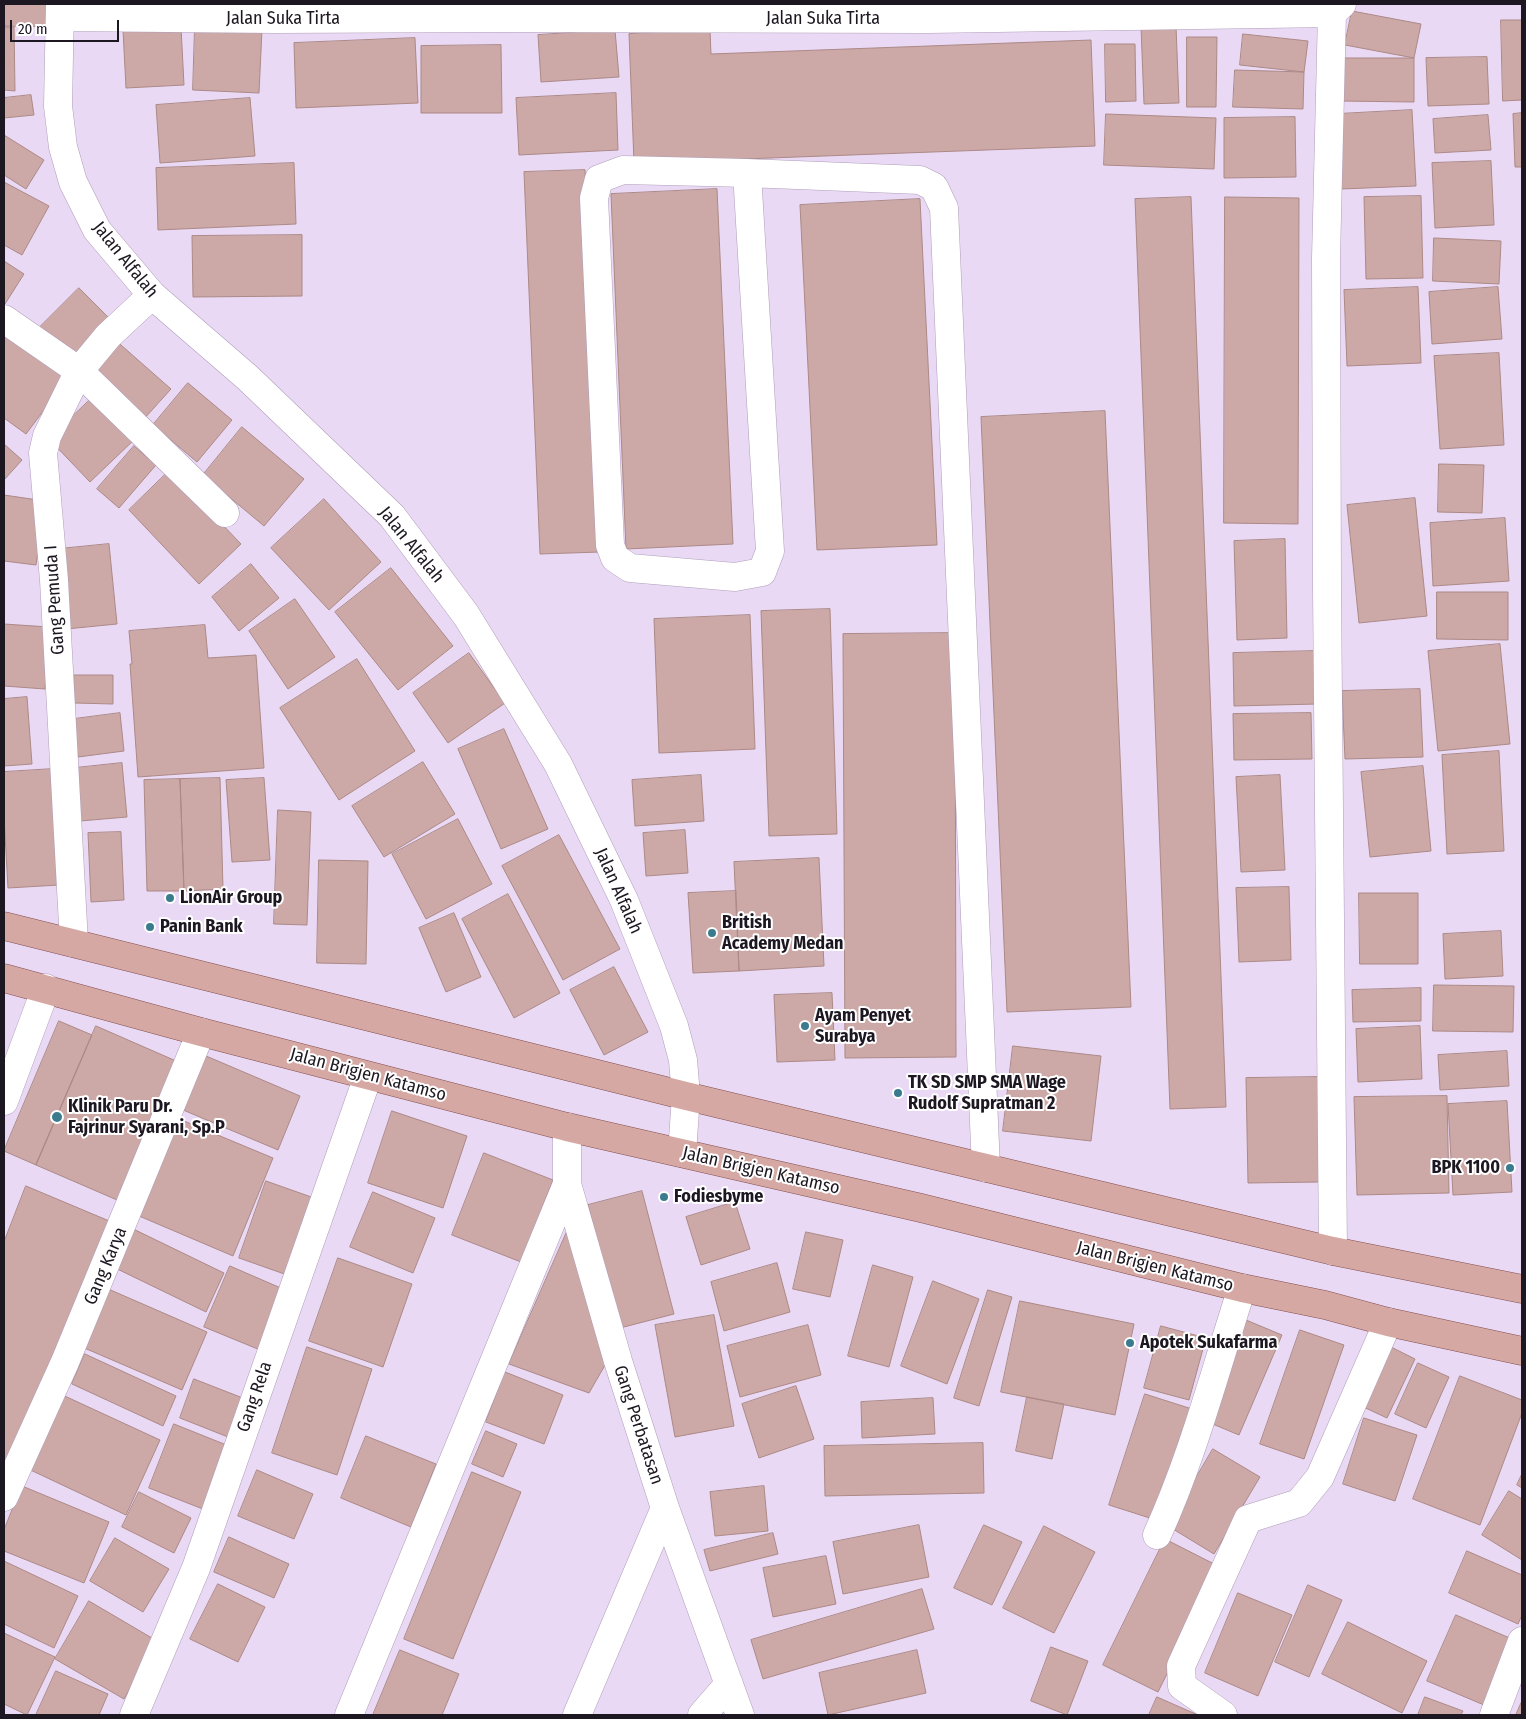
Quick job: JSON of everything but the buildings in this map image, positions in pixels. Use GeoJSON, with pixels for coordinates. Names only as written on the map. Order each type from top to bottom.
{"type":"FeatureCollection","features":[{"type":"Feature","properties":{"kind":"main road"},"geometry":{"type":"LineString","coordinates":[[4,926],[686,1096],[1333,1251],[1522,1289]]}},
{"type":"Feature","properties":{"kind":"main road","name":"Jalan Brigjen Katamso"},"geometry":{"type":"LineString","coordinates":[[4,978],[201,1032],[567,1127],[930,1211],[1242,1288],[1325,1304],[1388,1322],[1522,1351]]}},
{"type":"Feature","properties":{"kind":"street","name":"Jalan Suka Tirta"},"geometry":{"type":"LineString","coordinates":[[60,11],[266,19],[502,11],[929,12],[1337,9]]}},
{"type":"Feature","properties":{"kind":"street"},"geometry":{"type":"LineString","coordinates":[[1333,1251],[1326,258],[1337,9]]}},
{"type":"Feature","properties":{"kind":"street","name":"Jalan Alfalah"},"geometry":{"type":"LineString","coordinates":[[60,11],[58,106],[63,147],[73,182],[96,230],[152,295],[248,378],[392,516],[466,616],[558,764],[624,900],[674,1026],[683,1060],[686,1096],[682,1153]]}},
{"type":"Feature","properties":{"kind":"street"},"geometry":{"type":"LineString","coordinates":[[747,173],[770,551],[762,572],[735,577],[630,568],[614,558],[610,545],[594,198],[599,179],[623,170],[747,173],[920,180],[934,187],[944,208],[986,1168]]}},
{"type":"Feature","properties":{"kind":"street","name":"Gang Pemuda I"},"geometry":{"type":"LineString","coordinates":[[74,944],[54,580],[43,458],[44,444],[79,371],[108,336],[152,295]]}},
{"type":"Feature","properties":{"kind":"street"},"geometry":{"type":"LineString","coordinates":[[4,319],[79,371],[224,514]]}},
{"type":"Feature","properties":{"kind":"street"},"geometry":{"type":"LineString","coordinates":[[4,1101],[46,988]]}},
{"type":"Feature","properties":{"kind":"street","name":"Gang Karya"},"geometry":{"type":"LineString","coordinates":[[4,1497],[69,1353],[201,1032]]}},
{"type":"Feature","properties":{"kind":"street","name":"Gang Rela"},"geometry":{"type":"LineString","coordinates":[[134,1715],[196,1568],[368,1076]]}},
{"type":"Feature","properties":{"kind":"street","name":"Gang Perbatasan"},"geometry":{"type":"LineString","coordinates":[[567,1127],[567,1184],[618,1361],[665,1508],[740,1715]]}},
{"type":"Feature","properties":{"kind":"street"},"geometry":{"type":"LineString","coordinates":[[349,1715],[567,1184]]}},
{"type":"Feature","properties":{"kind":"street"},"geometry":{"type":"LineString","coordinates":[[1157,1535],[1172,1501],[1191,1448],[1242,1288]]}},
{"type":"Feature","properties":{"kind":"street"},"geometry":{"type":"LineString","coordinates":[[1223,1715],[1182,1686],[1181,1666],[1248,1519],[1299,1503],[1320,1478],[1388,1322]]}},
{"type":"Feature","properties":{"kind":"street"},"geometry":{"type":"LineString","coordinates":[[577,1715],[665,1508]]}},
{"type":"Feature","properties":{"kind":"street"},"geometry":{"type":"LineString","coordinates":[[1494,1715],[1522,1641]]}},
{"type":"Feature","properties":{"kind":"street"},"geometry":{"type":"LineString","coordinates":[[702,1715],[729,1684]]}},
{"type":"Feature","properties":{"kind":"place","name":"LionAir Group"},"geometry":{"type":"Point","coordinates":[170,898]}},
{"type":"Feature","properties":{"kind":"place","name":"Panin Bank"},"geometry":{"type":"Point","coordinates":[150,927]}},
{"type":"Feature","properties":{"kind":"place","name":"British Academy Medan"},"geometry":{"type":"Point","coordinates":[712,933]}},
{"type":"Feature","properties":{"kind":"place","name":"Ayam Penyet Surabya"},"geometry":{"type":"Point","coordinates":[805,1026]}},
{"type":"Feature","properties":{"kind":"place","name":"TK SD SMP SMA Wage Rudolf Supratman 2"},"geometry":{"type":"Point","coordinates":[898,1093]}},
{"type":"Feature","properties":{"kind":"place","name":"Klinik Paru Dr. Fajrinur Syarani, Sp.P"},"geometry":{"type":"Point","coordinates":[57,1117]}},
{"type":"Feature","properties":{"kind":"place","name":"BPK 1100"},"geometry":{"type":"Point","coordinates":[1510,1168]}},
{"type":"Feature","properties":{"kind":"place","name":"Fodiesbyme"},"geometry":{"type":"Point","coordinates":[664,1197]}},
{"type":"Feature","properties":{"kind":"place","name":"Apotek Sukafarma"},"geometry":{"type":"Point","coordinates":[1130,1343]}}]}
